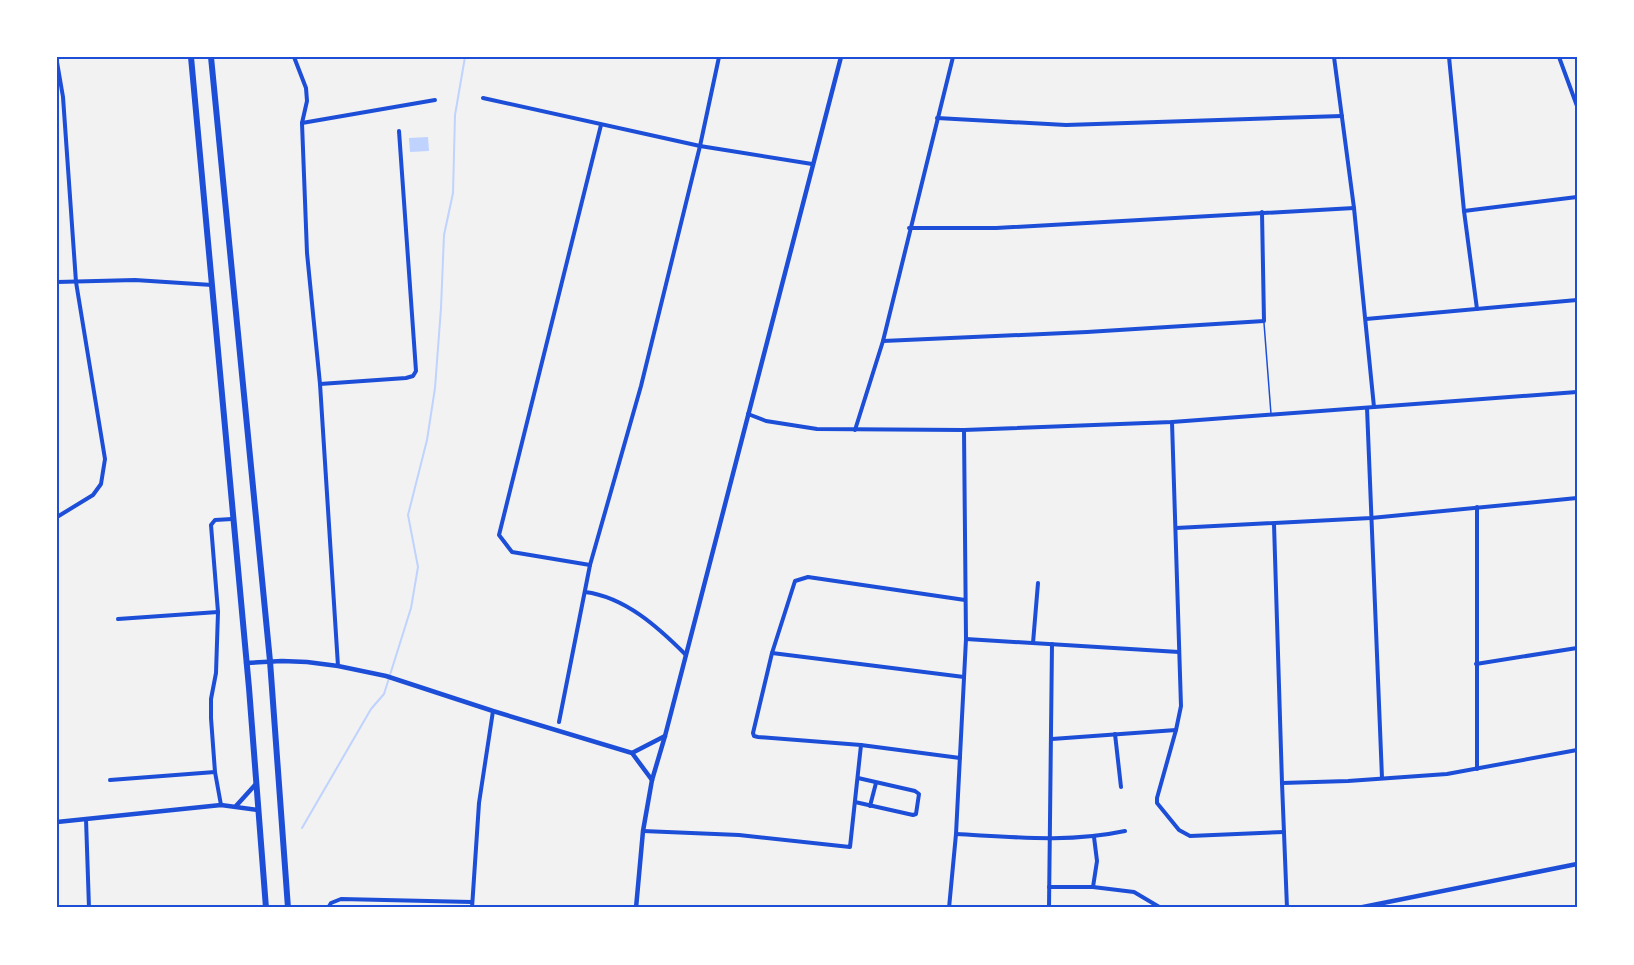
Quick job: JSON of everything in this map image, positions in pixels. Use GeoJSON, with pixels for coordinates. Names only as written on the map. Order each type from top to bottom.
{"type":"FeatureCollection","features":[{"type":"Feature","properties":{"kind":"highway"},"geometry":{"type":"LineString","coordinates":[[191,57],[266,908]]}},
{"type":"Feature","properties":{"kind":"highway"},"geometry":{"type":"LineString","coordinates":[[211,57],[270,661],[288,908]]}},
{"type":"Feature","properties":{"kind":"street"},"geometry":{"type":"LineString","coordinates":[[294,57],[306,88],[307,101],[302,123],[307,253],[320,384],[338,666]]}},
{"type":"Feature","properties":{"kind":"street"},"geometry":{"type":"LineString","coordinates":[[559,722],[590,565],[641,386],[700,146],[719,57]]}},
{"type":"Feature","properties":{"kind":"street"},"geometry":{"type":"LineString","coordinates":[[636,908],[643,831],[652,780],[841,57]]}},
{"type":"Feature","properties":{"kind":"street"},"geometry":{"type":"LineString","coordinates":[[855,430],[883,340],[953,57]]}},
{"type":"Feature","properties":{"kind":"street"},"geometry":{"type":"LineString","coordinates":[[1334,57],[1354,208],[1374,407]]}},
{"type":"Feature","properties":{"kind":"street"},"geometry":{"type":"LineString","coordinates":[[1449,57],[1464,211],[1477,309]]}},
{"type":"Feature","properties":{"kind":"street"},"geometry":{"type":"LineString","coordinates":[[1558,57],[1577,106]]}},
{"type":"Feature","properties":{"kind":"street"},"geometry":{"type":"LineString","coordinates":[[57,62],[63,97],[76,282],[105,459],[101,484],[93,495],[57,517]]}},
{"type":"Feature","properties":{"kind":"street"},"geometry":{"type":"LineString","coordinates":[[483,98],[700,146],[812,164]]}},
{"type":"Feature","properties":{"kind":"street"},"geometry":{"type":"LineString","coordinates":[[302,123],[435,100]]}},
{"type":"Feature","properties":{"kind":"street"},"geometry":{"type":"LineString","coordinates":[[937,118],[1065,125],[1342,116]]}},
{"type":"Feature","properties":{"kind":"street"},"geometry":{"type":"LineString","coordinates":[[590,565],[512,552],[499,535],[601,125]]}},
{"type":"Feature","properties":{"kind":"street"},"geometry":{"type":"LineString","coordinates":[[320,384],[406,378],[413,376],[416,370],[399,131]]}},
{"type":"Feature","properties":{"kind":"street"},"geometry":{"type":"LineString","coordinates":[[1464,211],[1577,197]]}},
{"type":"Feature","properties":{"kind":"street"},"geometry":{"type":"LineString","coordinates":[[909,228],[996,228],[1354,208]]}},
{"type":"Feature","properties":{"kind":"street"},"geometry":{"type":"LineString","coordinates":[[883,340],[1087,332],[1264,321],[1262,212]]}},
{"type":"Feature","properties":{"kind":"street"},"geometry":{"type":"LineString","coordinates":[[57,282],[135,280],[212,285]]}},
{"type":"Feature","properties":{"kind":"street"},"geometry":{"type":"LineString","coordinates":[[1366,319],[1577,300]]}},
{"type":"Feature","properties":{"kind":"street"},"geometry":{"type":"LineString","coordinates":[[748,414],[766,421],[817,429],[964,430],[1172,422],[1577,392]]}},
{"type":"Feature","properties":{"kind":"street"},"geometry":{"type":"LineString","coordinates":[[1367,408],[1382,778]]}},
{"type":"Feature","properties":{"kind":"street"},"geometry":{"type":"LineString","coordinates":[[1172,422],[1181,706],[1157,803],[1179,830],[1190,836],[1284,832]]}},
{"type":"Feature","properties":{"kind":"street"},"geometry":{"type":"LineString","coordinates":[[949,908],[956,834],[966,639],[964,430]]}},
{"type":"Feature","properties":{"kind":"street"},"geometry":{"type":"LineString","coordinates":[[1176,528],[1371,518],[1577,498]]}},
{"type":"Feature","properties":{"kind":"street"},"geometry":{"type":"LineString","coordinates":[[1477,507],[1477,769]]}},
{"type":"Feature","properties":{"kind":"street"},"geometry":{"type":"LineString","coordinates":[[221,805],[215,772],[211,699],[216,673],[218,612],[211,525],[215,520],[232,519]]}},
{"type":"Feature","properties":{"kind":"street"},"geometry":{"type":"LineString","coordinates":[[1274,524],[1287,908]]}},
{"type":"Feature","properties":{"kind":"street"},"geometry":{"type":"LineString","coordinates":[[960,758],[861,745],[754,736],[753,733],[772,653],[795,581],[808,577],[965,600]]}},
{"type":"Feature","properties":{"kind":"street"},"geometry":{"type":"LineString","coordinates":[[1033,643],[1038,583]]}},
{"type":"Feature","properties":{"kind":"street"},"geometry":{"type":"LineString","coordinates":[[585,592],[616,601],[638,613],[686,655]]}},
{"type":"Feature","properties":{"kind":"street"},"geometry":{"type":"LineString","coordinates":[[118,619],[218,612]]}},
{"type":"Feature","properties":{"kind":"street"},"geometry":{"type":"LineString","coordinates":[[966,639],[1179,652]]}},
{"type":"Feature","properties":{"kind":"street"},"geometry":{"type":"LineString","coordinates":[[1049,908],[1052,644]]}},
{"type":"Feature","properties":{"kind":"street"},"geometry":{"type":"LineString","coordinates":[[1476,664],[1577,648]]}},
{"type":"Feature","properties":{"kind":"street"},"geometry":{"type":"LineString","coordinates":[[772,653],[964,677]]}},
{"type":"Feature","properties":{"kind":"street"},"geometry":{"type":"LineString","coordinates":[[246,663],[307,662],[386,676],[632,753],[652,780]]}},
{"type":"Feature","properties":{"kind":"street"},"geometry":{"type":"LineString","coordinates":[[472,908],[479,803],[493,711]]}},
{"type":"Feature","properties":{"kind":"street"},"geometry":{"type":"LineString","coordinates":[[1052,739],[1176,730]]}},
{"type":"Feature","properties":{"kind":"street"},"geometry":{"type":"LineString","coordinates":[[1115,734],[1121,787]]}},
{"type":"Feature","properties":{"kind":"street"},"geometry":{"type":"LineString","coordinates":[[632,753],[665,736]]}},
{"type":"Feature","properties":{"kind":"street"},"geometry":{"type":"LineString","coordinates":[[643,831],[739,835],[850,847],[861,745]]}},
{"type":"Feature","properties":{"kind":"street"},"geometry":{"type":"LineString","coordinates":[[1282,783],[1447,774],[1577,750]]}},
{"type":"Feature","properties":{"kind":"street"},"geometry":{"type":"LineString","coordinates":[[110,780],[215,772]]}},
{"type":"Feature","properties":{"kind":"street"},"geometry":{"type":"LineString","coordinates":[[855,802],[913,815],[916,814],[919,794],[915,791],[858,778]]}},
{"type":"Feature","properties":{"kind":"street"},"geometry":{"type":"LineString","coordinates":[[870,806],[876,783]]}},
{"type":"Feature","properties":{"kind":"street"},"geometry":{"type":"LineString","coordinates":[[236,806],[255,785]]}},
{"type":"Feature","properties":{"kind":"street"},"geometry":{"type":"LineString","coordinates":[[57,822],[221,805],[258,810]]}},
{"type":"Feature","properties":{"kind":"street"},"geometry":{"type":"LineString","coordinates":[[86,819],[89,908]]}},
{"type":"Feature","properties":{"kind":"street"},"geometry":{"type":"LineString","coordinates":[[956,834],[1049,840],[1094,837],[1125,831]]}},
{"type":"Feature","properties":{"kind":"street"},"geometry":{"type":"LineString","coordinates":[[1093,887],[1097,861],[1094,837]]}},
{"type":"Feature","properties":{"kind":"street"},"geometry":{"type":"LineString","coordinates":[[1358,908],[1577,864]]}},
{"type":"Feature","properties":{"kind":"street"},"geometry":{"type":"LineString","coordinates":[[1049,887],[1093,887],[1134,892],[1161,908]]}},
{"type":"Feature","properties":{"kind":"street"},"geometry":{"type":"LineString","coordinates":[[328,908],[331,903],[341,899],[472,902]]}},
{"type":"Feature","properties":{"kind":"lane"},"geometry":{"type":"LineString","coordinates":[[1264,321],[1271,415]]}},
{"type":"Feature","properties":{"kind":"water"},"geometry":{"type":"Polygon","coordinates":[[[428,137],[429,151],[410,152],[409,138],[428,137]]]}},
{"type":"Feature","properties":{"kind":"waterway"},"geometry":{"type":"LineString","coordinates":[[302,828],[371,709],[384,694],[411,608],[418,567],[408,515],[427,440],[435,388],[444,235],[453,193],[455,115],[465,57]]}}]}
